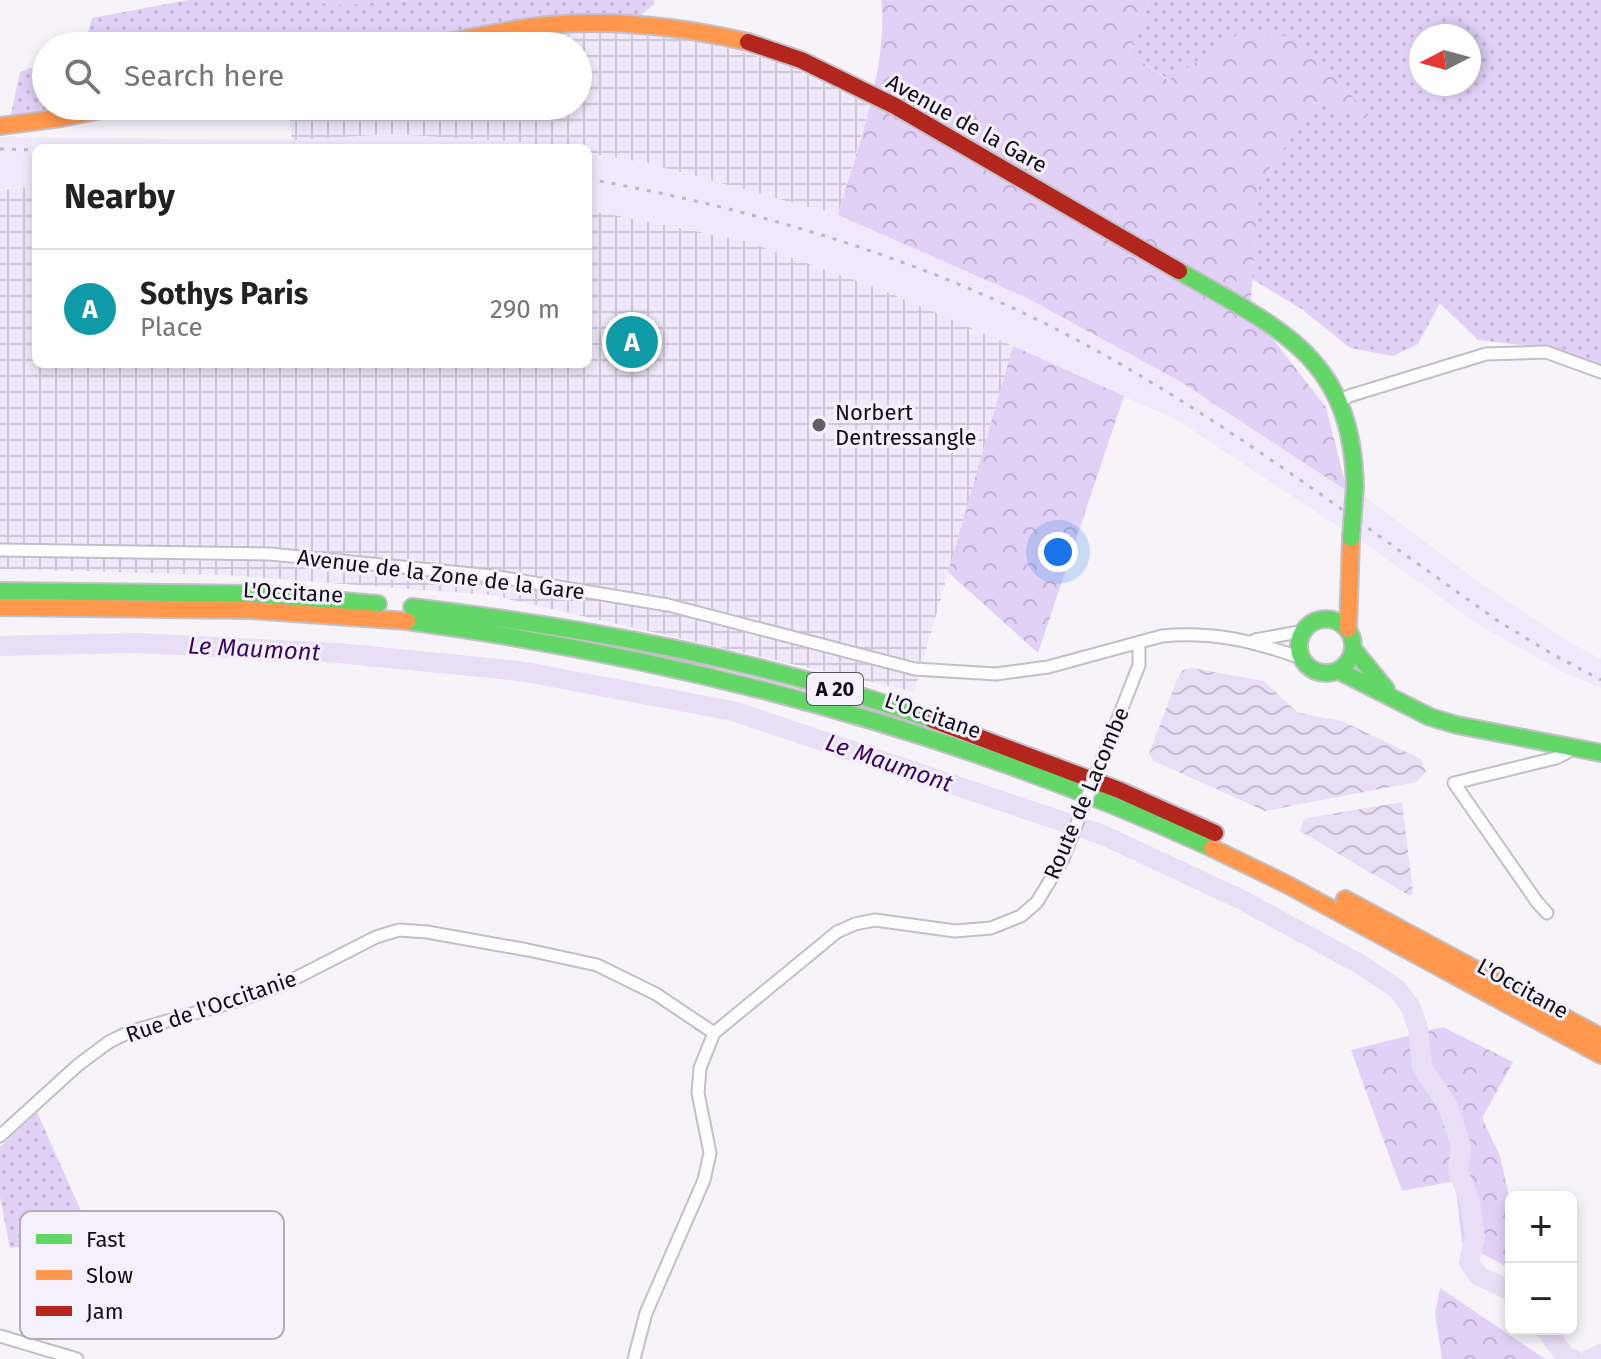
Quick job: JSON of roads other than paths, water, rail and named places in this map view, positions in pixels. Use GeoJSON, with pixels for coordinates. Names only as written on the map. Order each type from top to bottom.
{"type":"FeatureCollection","features":[{"type":"Feature","properties":{"kind":"main road","name":"Avenue de la Gare"},"geometry":{"type":"LineString","coordinates":[[507,32],[547,25],[609,24],[693,30],[747,42],[801,60],[895,106],[1281,330],[1319,365],[1340,402],[1351,435],[1356,464],[1348,579],[1348,629]]}},
{"type":"Feature","properties":{"kind":"main road"},"geometry":{"type":"LineString","coordinates":[[0,126],[46,120]]}},
{"type":"Feature","properties":{"kind":"main road"},"geometry":{"type":"LineString","coordinates":[[1326,619],[1348,579]]}},
{"type":"Feature","properties":{"kind":"main road","name":"L'Occitane"},"geometry":{"type":"LineString","coordinates":[[0,591],[257,594],[423,608],[508,618],[658,645],[813,683],[1001,744],[1160,808],[1285,867],[1601,1037]]}},
{"type":"Feature","properties":{"kind":"main road","name":"L'Occitane"},"geometry":{"type":"LineString","coordinates":[[0,607],[281,612],[396,620],[512,635],[624,655],[725,676],[829,704],[940,739],[1073,789],[1208,845],[1601,1055]]}},
{"type":"Feature","properties":{"kind":"main road"},"geometry":{"type":"LineString","coordinates":[[1354,650],[1346,666],[1339,671],[1322,674],[1313,671],[1301,658],[1300,639],[1310,624],[1334,620],[1348,629],[1354,650],[1393,696]]}},
{"type":"Feature","properties":{"kind":"main road"},"geometry":{"type":"LineString","coordinates":[[1339,671],[1393,696],[1416,711],[1457,725],[1601,753]]}},
{"type":"Feature","properties":{"kind":"street"},"geometry":{"type":"LineString","coordinates":[[1340,402],[1349,396],[1486,354],[1546,352],[1601,372]]}},
{"type":"Feature","properties":{"kind":"street","name":"Avenue de la Zone de la Gare"},"geometry":{"type":"LineString","coordinates":[[0,550],[270,554],[492,576],[668,605],[915,669],[996,674],[1048,667],[1162,636],[1209,633],[1250,641],[1301,658]]}},
{"type":"Feature","properties":{"kind":"street","name":"Avenue de la Zone de la Gare"},"geometry":{"type":"LineString","coordinates":[[1250,641],[1304,631]]}},
{"type":"Feature","properties":{"kind":"street","name":"Route de Lacombe"},"geometry":{"type":"LineString","coordinates":[[634,1359],[646,1313],[704,1180],[710,1153],[698,1093],[700,1068],[714,1033],[837,932],[855,924],[875,920],[955,931],[991,928],[1021,916],[1037,902],[1063,859],[1139,665],[1139,642]]}},
{"type":"Feature","properties":{"kind":"street"},"geometry":{"type":"LineString","coordinates":[[1547,913],[1454,783],[1556,758],[1569,748]]}},
{"type":"Feature","properties":{"kind":"street","name":"Rue de l'Occitanie"},"geometry":{"type":"LineString","coordinates":[[0,1136],[78,1065],[109,1042],[129,1032],[282,985],[376,937],[399,930],[514,947],[597,965],[656,994],[714,1033]]}},
{"type":"Feature","properties":{"kind":"street"},"geometry":{"type":"LineString","coordinates":[[0,1336],[77,1359]]}},
{"type":"Feature","properties":{"kind":"water"},"geometry":{"type":"Polygon","coordinates":[[[1192,668],[1264,681],[1298,713],[1342,721],[1421,759],[1426,772],[1416,782],[1265,811],[1154,761],[1149,754],[1177,679],[1183,670],[1192,668]]]}},
{"type":"Feature","properties":{"kind":"water"},"geometry":{"type":"Polygon","coordinates":[[[1402,802],[1413,893],[1410,896],[1300,831],[1308,818],[1402,802]]]}},
{"type":"Feature","properties":{"kind":"waterway","name":"Le Maumont"},"geometry":{"type":"LineString","coordinates":[[0,646],[136,643],[338,653],[520,671],[733,711],[1103,835],[1242,900],[1358,963],[1397,989],[1410,1006],[1418,1028],[1422,1067],[1448,1106],[1461,1146],[1458,1171],[1470,1202],[1475,1236],[1469,1262],[1479,1276],[1505,1288]]}},
{"type":"Feature","properties":{"kind":"waterway","name":"Le Maumont"},"geometry":{"type":"LineString","coordinates":[[1550,1335],[1566,1357],[1573,1359]]}},
{"type":"Feature","properties":{"kind":"waterway","name":"Le Maumont"},"geometry":{"type":"LineString","coordinates":[[1590,1359],[1601,1354]]}},
{"type":"Feature","properties":{"kind":"railway"},"geometry":{"type":"LineString","coordinates":[[0,149],[32,150]]}},
{"type":"Feature","properties":{"kind":"railway"},"geometry":{"type":"LineString","coordinates":[[592,180],[718,206],[846,243],[971,289],[1031,317],[1090,347],[1196,410],[1299,479],[1501,623],[1601,680]]}},
{"type":"Feature","properties":{"kind":"place","name":"Sothys Paris"},"geometry":{"type":"Point","coordinates":[632,342]}},
{"type":"Feature","properties":{"kind":"place","name":"Norbert Dentressangle"},"geometry":{"type":"Point","coordinates":[819,425]}}]}
